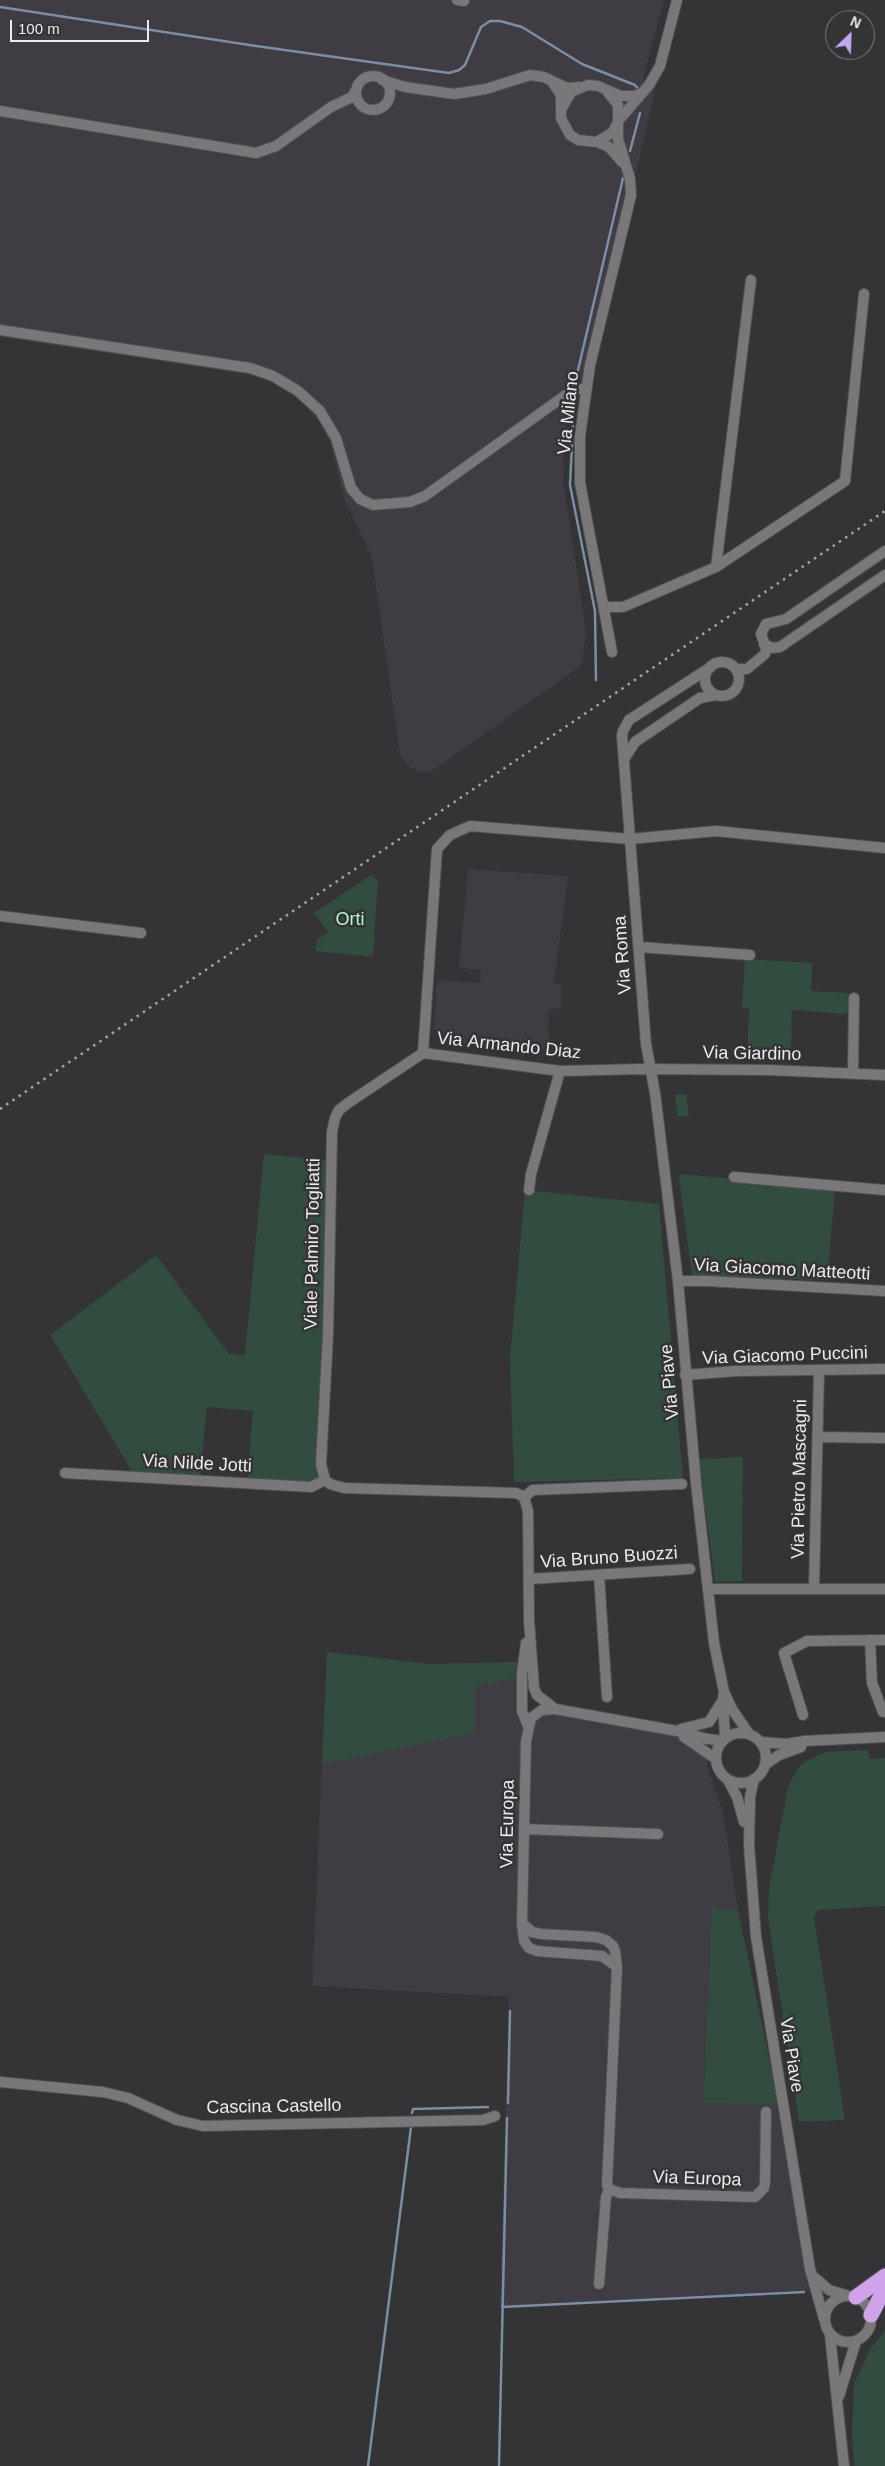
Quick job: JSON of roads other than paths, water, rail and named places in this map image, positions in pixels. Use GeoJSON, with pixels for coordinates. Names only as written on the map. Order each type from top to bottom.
{"type":"FeatureCollection","features":[{"type":"Feature","properties":{"kind":"highway"},"geometry":{"type":"LineString","coordinates":[[852,2296],[885,2276]]}},
{"type":"Feature","properties":{"kind":"highway"},"geometry":{"type":"LineString","coordinates":[[871,2314],[885,2288]]}},
{"type":"Feature","properties":{"kind":"street"},"geometry":{"type":"LineString","coordinates":[[597,142],[613,132],[618,122],[644,91],[660,66],[677,0]]}},
{"type":"Feature","properties":{"kind":"street"},"geometry":{"type":"LineString","coordinates":[[0,111],[256,153],[276,146],[352,97],[361,81],[371,77],[405,87],[445,93],[466,94],[530,75],[550,80],[567,88],[588,85],[628,97],[644,91]]}},
{"type":"Feature","properties":{"kind":"street"},"geometry":{"type":"LineString","coordinates":[[382,80],[388,88],[389,95]]}},
{"type":"Feature","properties":{"kind":"street"},"geometry":{"type":"LineString","coordinates":[[550,80],[561,95],[561,118],[570,135],[578,140],[597,142],[614,151],[630,178]]}},
{"type":"Feature","properties":{"kind":"street"},"geometry":{"type":"LineString","coordinates":[[341,103],[349,102],[371,110],[377,110],[386,104],[389,95],[396,88],[405,87]]}},
{"type":"Feature","properties":{"kind":"street"},"geometry":{"type":"LineString","coordinates":[[561,109],[571,92],[579,87]]}},
{"type":"Feature","properties":{"kind":"street"},"geometry":{"type":"LineString","coordinates":[[356,90],[358,101],[361,105]]}},
{"type":"Feature","properties":{"kind":"street"},"geometry":{"type":"LineString","coordinates":[[606,90],[618,105],[618,139],[630,178]]}},
{"type":"Feature","properties":{"kind":"street","name":"Via Milano"},"geometry":{"type":"LineString","coordinates":[[612,652],[580,483],[580,436],[586,389],[631,195],[630,178]]}},
{"type":"Feature","properties":{"kind":"street"},"geometry":{"type":"LineString","coordinates":[[716,567],[751,280]]}},
{"type":"Feature","properties":{"kind":"street"},"geometry":{"type":"LineString","coordinates":[[604,607],[622,606],[716,567],[845,481],[864,294]]}},
{"type":"Feature","properties":{"kind":"street"},"geometry":{"type":"LineString","coordinates":[[0,330],[250,368],[274,376],[298,391],[320,411],[336,438],[351,488],[360,499],[373,505],[410,502],[425,496],[574,389],[586,389]]}},
{"type":"Feature","properties":{"kind":"street"},"geometry":{"type":"LineString","coordinates":[[736,669],[747,669],[762,658],[766,652],[761,631],[766,624],[786,618],[885,551]]}},
{"type":"Feature","properties":{"kind":"street"},"geometry":{"type":"LineString","coordinates":[[764,644],[772,648],[780,647],[885,575]]}},
{"type":"Feature","properties":{"kind":"street"},"geometry":{"type":"LineString","coordinates":[[624,760],[635,742],[700,698],[727,695],[736,689],[739,679],[736,669],[732,665],[721,662],[711,666],[705,680],[708,689],[716,695]]}},
{"type":"Feature","properties":{"kind":"street","name":"Via Roma"},"geometry":{"type":"LineString","coordinates":[[651,1069],[646,1044],[623,730],[629,720],[711,666]]}},
{"type":"Feature","properties":{"kind":"street"},"geometry":{"type":"LineString","coordinates":[[423,1053],[437,849],[450,835],[470,826],[630,839],[716,832],[885,848]]}},
{"type":"Feature","properties":{"kind":"street"},"geometry":{"type":"LineString","coordinates":[[0,916],[141,933]]}},
{"type":"Feature","properties":{"kind":"street"},"geometry":{"type":"LineString","coordinates":[[639,947],[750,954]]}},
{"type":"Feature","properties":{"kind":"street"},"geometry":{"type":"LineString","coordinates":[[853,1073],[854,998]]}},
{"type":"Feature","properties":{"kind":"street","name":"Via Armando Diaz"},"geometry":{"type":"LineString","coordinates":[[423,1053],[560,1071],[651,1069]]}},
{"type":"Feature","properties":{"kind":"street","name":"Viale Palmiro Togliatti"},"geometry":{"type":"LineString","coordinates":[[325,1480],[321,1464],[328,1335],[332,1132],[335,1118],[339,1110],[348,1103],[423,1053]]}},
{"type":"Feature","properties":{"kind":"street","name":"Via Giardino"},"geometry":{"type":"LineString","coordinates":[[651,1069],[813,1071],[885,1075]]}},
{"type":"Feature","properties":{"kind":"street","name":"Via Piave"},"geometry":{"type":"LineString","coordinates":[[651,1069],[678,1281],[685,1375],[714,1642],[723,1696],[749,1734],[761,1742]]}},
{"type":"Feature","properties":{"kind":"street"},"geometry":{"type":"LineString","coordinates":[[529,1190],[531,1174],[560,1071]]}},
{"type":"Feature","properties":{"kind":"street"},"geometry":{"type":"LineString","coordinates":[[734,1177],[885,1190]]}},
{"type":"Feature","properties":{"kind":"street","name":"Via Giacomo Matteotti"},"geometry":{"type":"LineString","coordinates":[[678,1281],[885,1291]]}},
{"type":"Feature","properties":{"kind":"street","name":"Via Giacomo Puccini"},"geometry":{"type":"LineString","coordinates":[[685,1375],[736,1371],[885,1369]]}},
{"type":"Feature","properties":{"kind":"street","name":"Via Pietro Mascagni"},"geometry":{"type":"LineString","coordinates":[[814,1589],[819,1370]]}},
{"type":"Feature","properties":{"kind":"street"},"geometry":{"type":"LineString","coordinates":[[818,1437],[885,1438]]}},
{"type":"Feature","properties":{"kind":"street","name":"Via Nilde Jotti"},"geometry":{"type":"LineString","coordinates":[[65,1473],[311,1487],[325,1480]]}},
{"type":"Feature","properties":{"kind":"street"},"geometry":{"type":"LineString","coordinates":[[325,1480],[336,1487],[344,1488],[516,1493],[524,1497],[528,1511],[529,1620],[534,1688],[537,1695],[554,1709]]}},
{"type":"Feature","properties":{"kind":"street"},"geometry":{"type":"LineString","coordinates":[[524,1497],[533,1490],[682,1484]]}},
{"type":"Feature","properties":{"kind":"street","name":"Via Bruno Buozzi"},"geometry":{"type":"LineString","coordinates":[[530,1579],[690,1569]]}},
{"type":"Feature","properties":{"kind":"street"},"geometry":{"type":"LineString","coordinates":[[599,1575],[607,1697]]}},
{"type":"Feature","properties":{"kind":"street"},"geometry":{"type":"LineString","coordinates":[[708,1589],[885,1589]]}},
{"type":"Feature","properties":{"kind":"street","name":"Via Europa"},"geometry":{"type":"LineString","coordinates":[[529,1620],[522,1683],[522,1711],[528,1726],[522,1935],[529,1948],[537,1951],[602,1956],[617,1967]]}},
{"type":"Feature","properties":{"kind":"street"},"geometry":{"type":"LineString","coordinates":[[870,1640],[872,1683],[883,1712]]}},
{"type":"Feature","properties":{"kind":"street"},"geometry":{"type":"LineString","coordinates":[[803,1715],[784,1653],[807,1641],[885,1640]]}},
{"type":"Feature","properties":{"kind":"street"},"geometry":{"type":"LineString","coordinates":[[522,1683],[528,1695],[542,1710]]}},
{"type":"Feature","properties":{"kind":"street"},"geometry":{"type":"LineString","coordinates":[[672,1731],[709,1722],[723,1696]]}},
{"type":"Feature","properties":{"kind":"street"},"geometry":{"type":"LineString","coordinates":[[723,1696],[724,1740]]}},
{"type":"Feature","properties":{"kind":"street"},"geometry":{"type":"LineString","coordinates":[[528,1726],[531,1718],[542,1710],[554,1709],[724,1740]]}},
{"type":"Feature","properties":{"kind":"street"},"geometry":{"type":"LineString","coordinates":[[672,1731],[692,1740],[716,1759]]}},
{"type":"Feature","properties":{"kind":"street"},"geometry":{"type":"LineString","coordinates":[[716,1759],[717,1749],[724,1740],[738,1733],[749,1734]]}},
{"type":"Feature","properties":{"kind":"street"},"geometry":{"type":"LineString","coordinates":[[766,1764],[766,1754],[761,1742],[786,1744],[885,1737]]}},
{"type":"Feature","properties":{"kind":"street"},"geometry":{"type":"LineString","coordinates":[[766,1764],[779,1755],[793,1750],[839,1739]]}},
{"type":"Feature","properties":{"kind":"street","name":"Via Piave"},"geometry":{"type":"LineString","coordinates":[[716,1759],[720,1772],[728,1780],[742,1810],[749,1845]]}},
{"type":"Feature","properties":{"kind":"street","name":"Via Piave"},"geometry":{"type":"LineString","coordinates":[[766,1764],[762,1773],[754,1780],[750,1797],[749,1845],[756,1937],[810,2269],[830,2335],[844,2466]]}},
{"type":"Feature","properties":{"kind":"street"},"geometry":{"type":"LineString","coordinates":[[728,1780],[742,1783],[754,1780]]}},
{"type":"Feature","properties":{"kind":"street"},"geometry":{"type":"LineString","coordinates":[[524,1829],[658,1834]]}},
{"type":"Feature","properties":{"kind":"street"},"geometry":{"type":"LineString","coordinates":[[522,1923],[532,1932],[596,1937],[606,1940],[615,1951],[617,1967],[607,2185],[609,2189],[606,2197],[599,2284]]}},
{"type":"Feature","properties":{"kind":"street","name":"Cascina Castello"},"geometry":{"type":"LineString","coordinates":[[0,2082],[103,2092],[128,2098],[177,2120],[203,2126],[483,2120],[495,2116]]}},
{"type":"Feature","properties":{"kind":"street","name":"Via Europa"},"geometry":{"type":"LineString","coordinates":[[609,2189],[620,2193],[755,2197],[764,2188],[765,2182],[766,2112]]}},
{"type":"Feature","properties":{"kind":"street"},"geometry":{"type":"LineString","coordinates":[[810,2269],[822,2285],[852,2296],[866,2304],[871,2314],[869,2329],[856,2341],[838,2400]]}},
{"type":"Feature","properties":{"kind":"street"},"geometry":{"type":"LineString","coordinates":[[824,2319],[829,2305],[841,2296],[852,2296]]}},
{"type":"Feature","properties":{"kind":"street"},"geometry":{"type":"LineString","coordinates":[[830,2335],[842,2342],[856,2341]]}},
{"type":"Feature","properties":{"kind":"waterway"},"geometry":{"type":"LineString","coordinates":[[0,7],[449,73],[459,70],[465,65],[481,27],[490,21],[500,21],[522,27],[582,64],[635,85],[639,90]]}},
{"type":"Feature","properties":{"kind":"waterway"},"geometry":{"type":"LineString","coordinates":[[630,151],[640,113]]}},
{"type":"Feature","properties":{"kind":"waterway"},"geometry":{"type":"LineString","coordinates":[[575,383],[623,178]]}},
{"type":"Feature","properties":{"kind":"waterway"},"geometry":{"type":"LineString","coordinates":[[574,403],[570,485],[595,611],[596,680]]}},
{"type":"Feature","properties":{"kind":"waterway"},"geometry":{"type":"LineString","coordinates":[[508,2103],[510,2011]]}},
{"type":"Feature","properties":{"kind":"waterway"},"geometry":{"type":"LineString","coordinates":[[412,2113],[413,2109],[488,2107]]}},
{"type":"Feature","properties":{"kind":"waterway"},"geometry":{"type":"LineString","coordinates":[[499,2465],[507,2118]]}},
{"type":"Feature","properties":{"kind":"waterway"},"geometry":{"type":"LineString","coordinates":[[368,2466],[411,2127]]}},
{"type":"Feature","properties":{"kind":"waterway"},"geometry":{"type":"LineString","coordinates":[[502,2307],[804,2292]]}},
{"type":"Feature","properties":{"kind":"railway"},"geometry":{"type":"LineString","coordinates":[[0,1109],[885,511]]}},
{"type":"Feature","properties":{"kind":"park label","name":"Orti"},"geometry":{"type":"Point","coordinates":[350,920]}}]}
